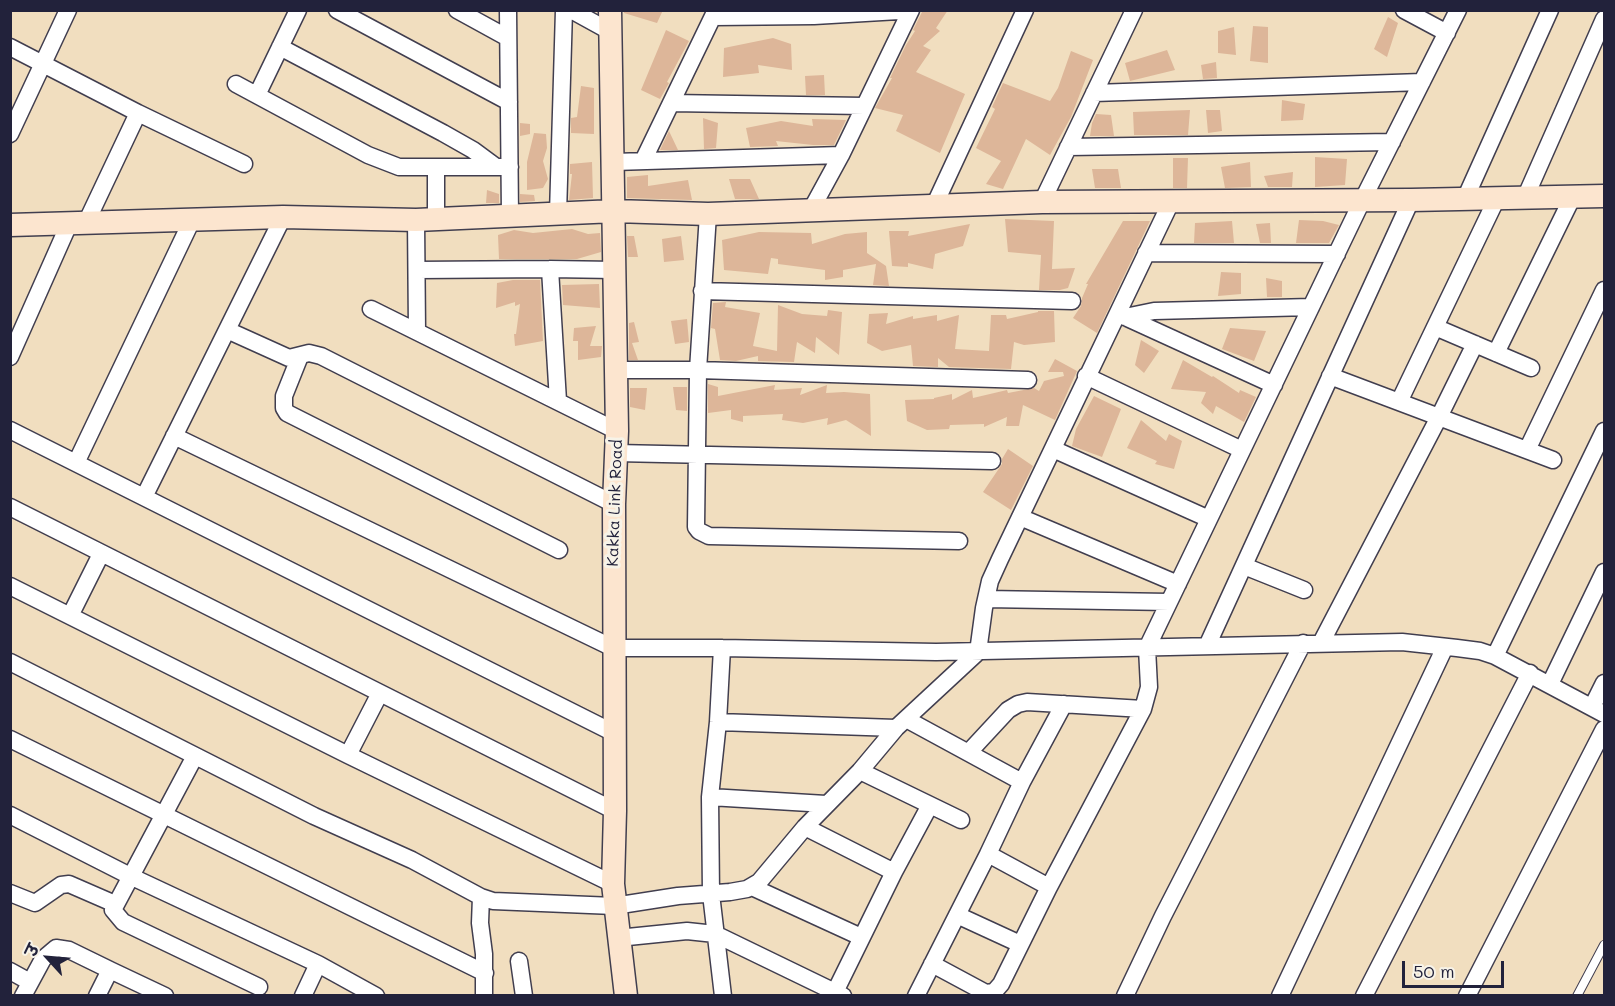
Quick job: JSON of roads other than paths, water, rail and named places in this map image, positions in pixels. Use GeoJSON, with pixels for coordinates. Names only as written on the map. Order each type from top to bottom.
{"type":"FeatureCollection","features":[{"type":"Feature","properties":{"kind":"street"},"geometry":{"type":"LineString","coordinates":[[10,134],[68,10]]}},
{"type":"Feature","properties":{"kind":"street"},"geometry":{"type":"LineString","coordinates":[[257,95],[297,10]]}},
{"type":"Feature","properties":{"kind":"street"},"geometry":{"type":"LineString","coordinates":[[337,10],[509,102]]}},
{"type":"Feature","properties":{"kind":"street"},"geometry":{"type":"LineString","coordinates":[[457,10],[508,38]]}},
{"type":"Feature","properties":{"kind":"street"},"geometry":{"type":"LineString","coordinates":[[508,10],[509,102],[502,167],[510,216]]}},
{"type":"Feature","properties":{"kind":"street"},"geometry":{"type":"LineString","coordinates":[[558,214],[564,10]]}},
{"type":"Feature","properties":{"kind":"street"},"geometry":{"type":"LineString","coordinates":[[571,10],[610,21]]}},
{"type":"Feature","properties":{"kind":"street"},"geometry":{"type":"LineString","coordinates":[[934,206],[1025,10]]}},
{"type":"Feature","properties":{"kind":"street"},"geometry":{"type":"LineString","coordinates":[[1042,202],[1134,10]]}},
{"type":"Feature","properties":{"kind":"street"},"geometry":{"type":"LineString","coordinates":[[1404,10],[1447,33]]}},
{"type":"Feature","properties":{"kind":"street"},"geometry":{"type":"LineString","coordinates":[[932,964],[986,993],[994,992],[1001,984],[1143,708],[1149,687],[1147,648],[1362,201],[1458,10]]}},
{"type":"Feature","properties":{"kind":"street"},"geometry":{"type":"LineString","coordinates":[[1465,199],[1550,10]]}},
{"type":"Feature","properties":{"kind":"street"},"geometry":{"type":"LineString","coordinates":[[643,161],[715,14],[814,16],[904,12],[841,155],[811,210]]}},
{"type":"Feature","properties":{"kind":"street"},"geometry":{"type":"LineString","coordinates":[[1525,198],[1605,19]]}},
{"type":"Feature","properties":{"kind":"street","name":"Kakka Link Road"},"geometry":{"type":"LineString","coordinates":[[610,21],[617,370],[613,648],[614,895],[626,996]]}},
{"type":"Feature","properties":{"kind":"street"},"geometry":{"type":"LineString","coordinates":[[10,47],[244,164]]}},
{"type":"Feature","properties":{"kind":"street"},"geometry":{"type":"LineString","coordinates":[[280,47],[444,132],[502,167]]}},
{"type":"Feature","properties":{"kind":"street"},"geometry":{"type":"LineString","coordinates":[[1094,93],[1422,82]]}},
{"type":"Feature","properties":{"kind":"street"},"geometry":{"type":"LineString","coordinates":[[236,84],[388,164],[408,169],[502,167]]}},
{"type":"Feature","properties":{"kind":"street"},"geometry":{"type":"LineString","coordinates":[[671,103],[864,106]]}},
{"type":"Feature","properties":{"kind":"street"},"geometry":{"type":"LineString","coordinates":[[10,357],[77,223],[138,113]]}},
{"type":"Feature","properties":{"kind":"street"},"geometry":{"type":"LineString","coordinates":[[1068,147],[1392,142]]}},
{"type":"Feature","properties":{"kind":"street"},"geometry":{"type":"LineString","coordinates":[[614,162],[841,155]]}},
{"type":"Feature","properties":{"kind":"street"},"geometry":{"type":"LineString","coordinates":[[417,331],[417,270],[436,168]]}},
{"type":"Feature","properties":{"kind":"street"},"geometry":{"type":"LineString","coordinates":[[10,225],[283,217],[426,220],[615,211],[708,214],[1042,202],[1362,201],[1604,194]]}},
{"type":"Feature","properties":{"kind":"street"},"geometry":{"type":"LineString","coordinates":[[1496,353],[1573,196]]}},
{"type":"Feature","properties":{"kind":"street"},"geometry":{"type":"LineString","coordinates":[[1399,402],[1497,198]]}},
{"type":"Feature","properties":{"kind":"street"},"geometry":{"type":"LineString","coordinates":[[1207,646],[1411,200]]}},
{"type":"Feature","properties":{"kind":"street"},"geometry":{"type":"LineString","coordinates":[[10,662],[314,816],[412,860],[481,897],[493,901],[512,902],[614,895],[678,896],[711,894],[752,887],[759,882],[826,804],[860,771],[901,723],[978,652],[990,581],[1086,376],[1120,315],[1146,253],[1171,202]]}},
{"type":"Feature","properties":{"kind":"street"},"geometry":{"type":"LineString","coordinates":[[708,214],[698,370],[696,527],[705,535],[959,541]]}},
{"type":"Feature","properties":{"kind":"street"},"geometry":{"type":"LineString","coordinates":[[144,497],[283,217]]}},
{"type":"Feature","properties":{"kind":"street"},"geometry":{"type":"LineString","coordinates":[[76,463],[192,220]]}},
{"type":"Feature","properties":{"kind":"street"},"geometry":{"type":"LineString","coordinates":[[1146,253],[1337,254]]}},
{"type":"Feature","properties":{"kind":"street"},"geometry":{"type":"LineString","coordinates":[[550,269],[558,400]]}},
{"type":"Feature","properties":{"kind":"street"},"geometry":{"type":"LineString","coordinates":[[417,270],[615,270]]}},
{"type":"Feature","properties":{"kind":"street"},"geometry":{"type":"LineString","coordinates":[[702,291],[1072,301]]}},
{"type":"Feature","properties":{"kind":"street"},"geometry":{"type":"LineString","coordinates":[[1527,450],[1605,291]]}},
{"type":"Feature","properties":{"kind":"street"},"geometry":{"type":"LineString","coordinates":[[1120,315],[1154,311],[1311,307]]}},
{"type":"Feature","properties":{"kind":"street"},"geometry":{"type":"LineString","coordinates":[[371,309],[558,400],[617,442],[697,454],[992,461]]}},
{"type":"Feature","properties":{"kind":"street"},"geometry":{"type":"LineString","coordinates":[[1120,315],[1274,385]]}},
{"type":"Feature","properties":{"kind":"street"},"geometry":{"type":"LineString","coordinates":[[1435,327],[1531,368]]}},
{"type":"Feature","properties":{"kind":"street"},"geometry":{"type":"LineString","coordinates":[[227,330],[284,356],[292,358],[309,353],[321,356],[614,504]]}},
{"type":"Feature","properties":{"kind":"street"},"geometry":{"type":"LineString","coordinates":[[1320,643],[1475,344]]}},
{"type":"Feature","properties":{"kind":"street"},"geometry":{"type":"LineString","coordinates":[[300,356],[285,396],[284,408],[287,413],[559,550]]}},
{"type":"Feature","properties":{"kind":"street"},"geometry":{"type":"LineString","coordinates":[[617,370],[698,370],[1028,380]]}},
{"type":"Feature","properties":{"kind":"street"},"geometry":{"type":"LineString","coordinates":[[1086,376],[1242,450]]}},
{"type":"Feature","properties":{"kind":"street"},"geometry":{"type":"LineString","coordinates":[[1330,376],[1553,460]]}},
{"type":"Feature","properties":{"kind":"street"},"geometry":{"type":"LineString","coordinates":[[10,430],[614,733]]}},
{"type":"Feature","properties":{"kind":"street"},"geometry":{"type":"LineString","coordinates":[[1495,656],[1605,431]]}},
{"type":"Feature","properties":{"kind":"street"},"geometry":{"type":"LineString","coordinates":[[174,436],[613,648],[978,652],[1401,642],[1480,651],[1495,656],[1598,710],[1605,683]]}},
{"type":"Feature","properties":{"kind":"street"},"geometry":{"type":"LineString","coordinates":[[1053,449],[1209,519]]}},
{"type":"Feature","properties":{"kind":"street"},"geometry":{"type":"LineString","coordinates":[[10,507],[615,811]]}},
{"type":"Feature","properties":{"kind":"street"},"geometry":{"type":"LineString","coordinates":[[1020,517],[1178,584]]}},
{"type":"Feature","properties":{"kind":"street"},"geometry":{"type":"LineString","coordinates":[[70,616],[101,554]]}},
{"type":"Feature","properties":{"kind":"street"},"geometry":{"type":"LineString","coordinates":[[1244,566],[1304,590]]}},
{"type":"Feature","properties":{"kind":"street"},"geometry":{"type":"LineString","coordinates":[[1550,684],[1605,572]]}},
{"type":"Feature","properties":{"kind":"street"},"geometry":{"type":"LineString","coordinates":[[10,586],[348,756],[614,895]]}},
{"type":"Feature","properties":{"kind":"street"},"geometry":{"type":"LineString","coordinates":[[986,599],[1169,602]]}},
{"type":"Feature","properties":{"kind":"street"},"geometry":{"type":"LineString","coordinates":[[1125,996],[1163,916],[1303,643]]}},
{"type":"Feature","properties":{"kind":"street"},"geometry":{"type":"LineString","coordinates":[[1280,996],[1445,647]]}},
{"type":"Feature","properties":{"kind":"street"},"geometry":{"type":"LineString","coordinates":[[722,648],[718,722],[710,797],[711,894],[723,996]]}},
{"type":"Feature","properties":{"kind":"street"},"geometry":{"type":"LineString","coordinates":[[1364,996],[1530,673]]}},
{"type":"Feature","properties":{"kind":"street"},"geometry":{"type":"LineString","coordinates":[[348,756],[380,693]]}},
{"type":"Feature","properties":{"kind":"street"},"geometry":{"type":"LineString","coordinates":[[969,752],[1008,710],[1018,704],[1028,702],[1143,708]]}},
{"type":"Feature","properties":{"kind":"street"},"geometry":{"type":"LineString","coordinates":[[915,996],[1022,782],[1064,704]]}},
{"type":"Feature","properties":{"kind":"street"},"geometry":{"type":"LineString","coordinates":[[718,722],[901,723],[969,752],[1022,782]]}},
{"type":"Feature","properties":{"kind":"street"},"geometry":{"type":"LineString","coordinates":[[1467,996],[1605,729]]}},
{"type":"Feature","properties":{"kind":"street"},"geometry":{"type":"LineString","coordinates":[[10,739],[485,973]]}},
{"type":"Feature","properties":{"kind":"street"},"geometry":{"type":"LineString","coordinates":[[195,756],[113,910],[123,922],[259,987]]}},
{"type":"Feature","properties":{"kind":"street"},"geometry":{"type":"LineString","coordinates":[[860,771],[961,820]]}},
{"type":"Feature","properties":{"kind":"street"},"geometry":{"type":"LineString","coordinates":[[710,797],[826,804]]}},
{"type":"Feature","properties":{"kind":"street"},"geometry":{"type":"LineString","coordinates":[[618,939],[687,931],[715,934],[839,994],[861,937],[930,805]]}},
{"type":"Feature","properties":{"kind":"street"},"geometry":{"type":"LineString","coordinates":[[10,815],[130,876],[318,964],[358,991],[376,996]]}},
{"type":"Feature","properties":{"kind":"street"},"geometry":{"type":"LineString","coordinates":[[805,827],[894,872]]}},
{"type":"Feature","properties":{"kind":"street"},"geometry":{"type":"LineString","coordinates":[[988,854],[1049,887]]}},
{"type":"Feature","properties":{"kind":"street"},"geometry":{"type":"LineString","coordinates":[[10,893],[35,903],[61,885],[69,884],[115,904]]}},
{"type":"Feature","properties":{"kind":"street"},"geometry":{"type":"LineString","coordinates":[[752,887],[861,937]]}},
{"type":"Feature","properties":{"kind":"street"},"geometry":{"type":"LineString","coordinates":[[481,897],[484,996]]}},
{"type":"Feature","properties":{"kind":"street"},"geometry":{"type":"LineString","coordinates":[[957,915],[1020,944]]}},
{"type":"Feature","properties":{"kind":"street"},"geometry":{"type":"LineString","coordinates":[[10,971],[27,988],[43,959],[56,948],[69,950],[165,996]]}},
{"type":"Feature","properties":{"kind":"street"},"geometry":{"type":"LineString","coordinates":[[519,961],[524,996]]}},
{"type":"Feature","properties":{"kind":"street"},"geometry":{"type":"LineString","coordinates":[[303,996],[318,964]]}},
{"type":"Feature","properties":{"kind":"street"},"geometry":{"type":"LineString","coordinates":[[98,996],[110,970]]}},
{"type":"Feature","properties":{"kind":"lane"},"geometry":{"type":"LineString","coordinates":[[1577,996],[1605,945]]}}]}
